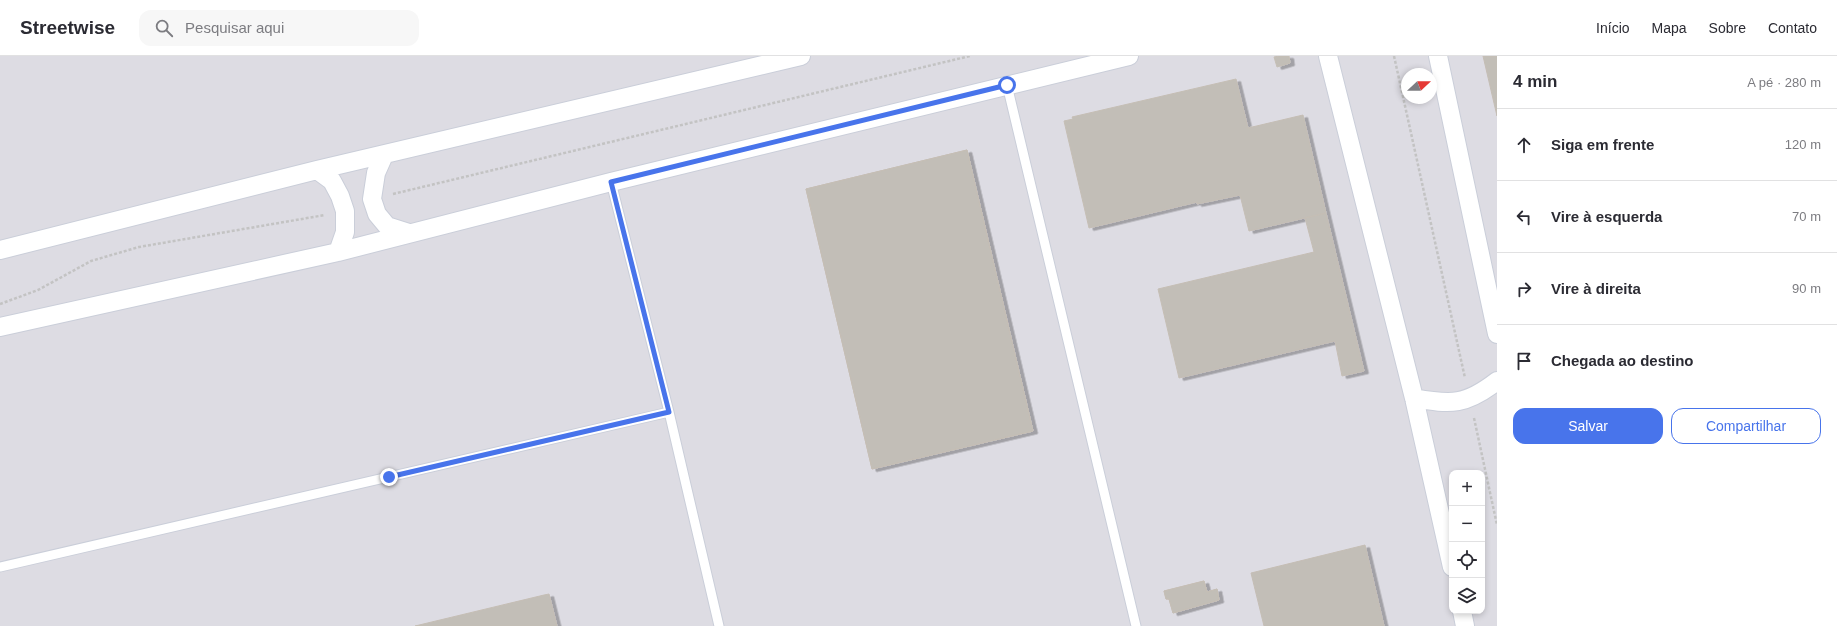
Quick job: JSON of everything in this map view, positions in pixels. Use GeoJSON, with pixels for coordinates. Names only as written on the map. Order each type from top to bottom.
{"type":"FeatureCollection","features":[{"type":"Feature","properties":{"kind":"street"},"geometry":{"type":"LineString","coordinates":[[0,250],[317,170],[802,56]]}},
{"type":"Feature","properties":{"kind":"street"},"geometry":{"type":"LineString","coordinates":[[0,327],[338,252],[611,182],[1129,56]]}},
{"type":"Feature","properties":{"kind":"street"},"geometry":{"type":"LineString","coordinates":[[1328,56],[1414,398],[1449,554]]}},
{"type":"Feature","properties":{"kind":"street"},"geometry":{"type":"LineString","coordinates":[[1438,56],[1497,334]]}},
{"type":"Feature","properties":{"kind":"street"},"geometry":{"type":"LineString","coordinates":[[384,155],[376,173],[372,199],[377,214],[387,226],[409,233]]}},
{"type":"Feature","properties":{"kind":"street"},"geometry":{"type":"LineString","coordinates":[[317,170],[332,181],[346,211],[345,232],[338,252]]}},
{"type":"Feature","properties":{"kind":"street"},"geometry":{"type":"LineString","coordinates":[[1414,398],[1454,403],[1470,398],[1497,382]]}},
{"type":"Feature","properties":{"kind":"street"},"geometry":{"type":"LineString","coordinates":[[1463,614],[1465,626]]}},
{"type":"Feature","properties":{"kind":"lane"},"geometry":{"type":"LineString","coordinates":[[1007,85],[1136,626]]}},
{"type":"Feature","properties":{"kind":"lane"},"geometry":{"type":"LineString","coordinates":[[611,182],[669,412],[720,626]]}},
{"type":"Feature","properties":{"kind":"lane"},"geometry":{"type":"LineString","coordinates":[[0,567],[669,412]]}},
{"type":"Feature","properties":{"kind":"path"},"geometry":{"type":"LineString","coordinates":[[372,199],[970,56]]}},
{"type":"Feature","properties":{"kind":"path"},"geometry":{"type":"LineString","coordinates":[[1394,56],[1497,525]]}},
{"type":"Feature","properties":{"kind":"path"},"geometry":{"type":"LineString","coordinates":[[0,304],[38,290],[91,261],[139,247],[346,211]]}},
{"type":"Feature","properties":{"kind":"shaded area"},"geometry":{"type":"Polygon","coordinates":[[[0,56],[1497,56],[1497,626],[0,626],[0,56]]]}},
{"type":"Feature","properties":{"kind":"building"},"geometry":{"type":"Polygon","coordinates":[[[1289,56],[1290,63],[1277,67],[1274,57],[1289,56]]]}},
{"type":"Feature","properties":{"kind":"building"},"geometry":{"type":"Polygon","coordinates":[[[1483,56],[1497,56],[1497,116],[1483,56]]]}},
{"type":"Feature","properties":{"kind":"building"},"geometry":{"type":"Polygon","coordinates":[[[1236,79],[1248,128],[1303,115],[1326,213],[1249,231],[1240,195],[1197,204],[1197,202],[1089,228],[1064,121],[1073,119],[1072,117],[1236,79]]]}},
{"type":"Feature","properties":{"kind":"building"},"geometry":{"type":"Polygon","coordinates":[[[967,150],[1033,431],[872,469],[806,189],[967,150]]]}},
{"type":"Feature","properties":{"kind":"building"},"geometry":{"type":"Polygon","coordinates":[[[967,150],[1033,431],[872,469],[806,189],[967,150]]]}},
{"type":"Feature","properties":{"kind":"building"},"geometry":{"type":"Polygon","coordinates":[[[1326,213],[1364,371],[1342,376],[1335,341],[1179,378],[1158,289],[1314,252],[1305,218],[1326,213]]]}},
{"type":"Feature","properties":{"kind":"building"},"geometry":{"type":"Polygon","coordinates":[[[1365,545],[1384,626],[1264,626],[1251,573],[1365,545]]]}},
{"type":"Feature","properties":{"kind":"building"},"geometry":{"type":"Polygon","coordinates":[[[1204,581],[1207,592],[1217,589],[1219,600],[1173,613],[1169,599],[1166,599],[1164,591],[1204,581]]]}},
{"type":"Feature","properties":{"kind":"building"},"geometry":{"type":"Polygon","coordinates":[[[1204,581],[1207,592],[1217,589],[1219,600],[1173,613],[1169,599],[1166,599],[1164,591],[1204,581]]]}},
{"type":"Feature","properties":{"kind":"building"},"geometry":{"type":"Polygon","coordinates":[[[549,594],[557,626],[415,626],[544,595],[549,594]]]}},
{"type":"Feature","properties":{"kind":"route"},"geometry":{"type":"LineString","coordinates":[[389,477],[669,412],[611,182],[1007,85]]}}]}
